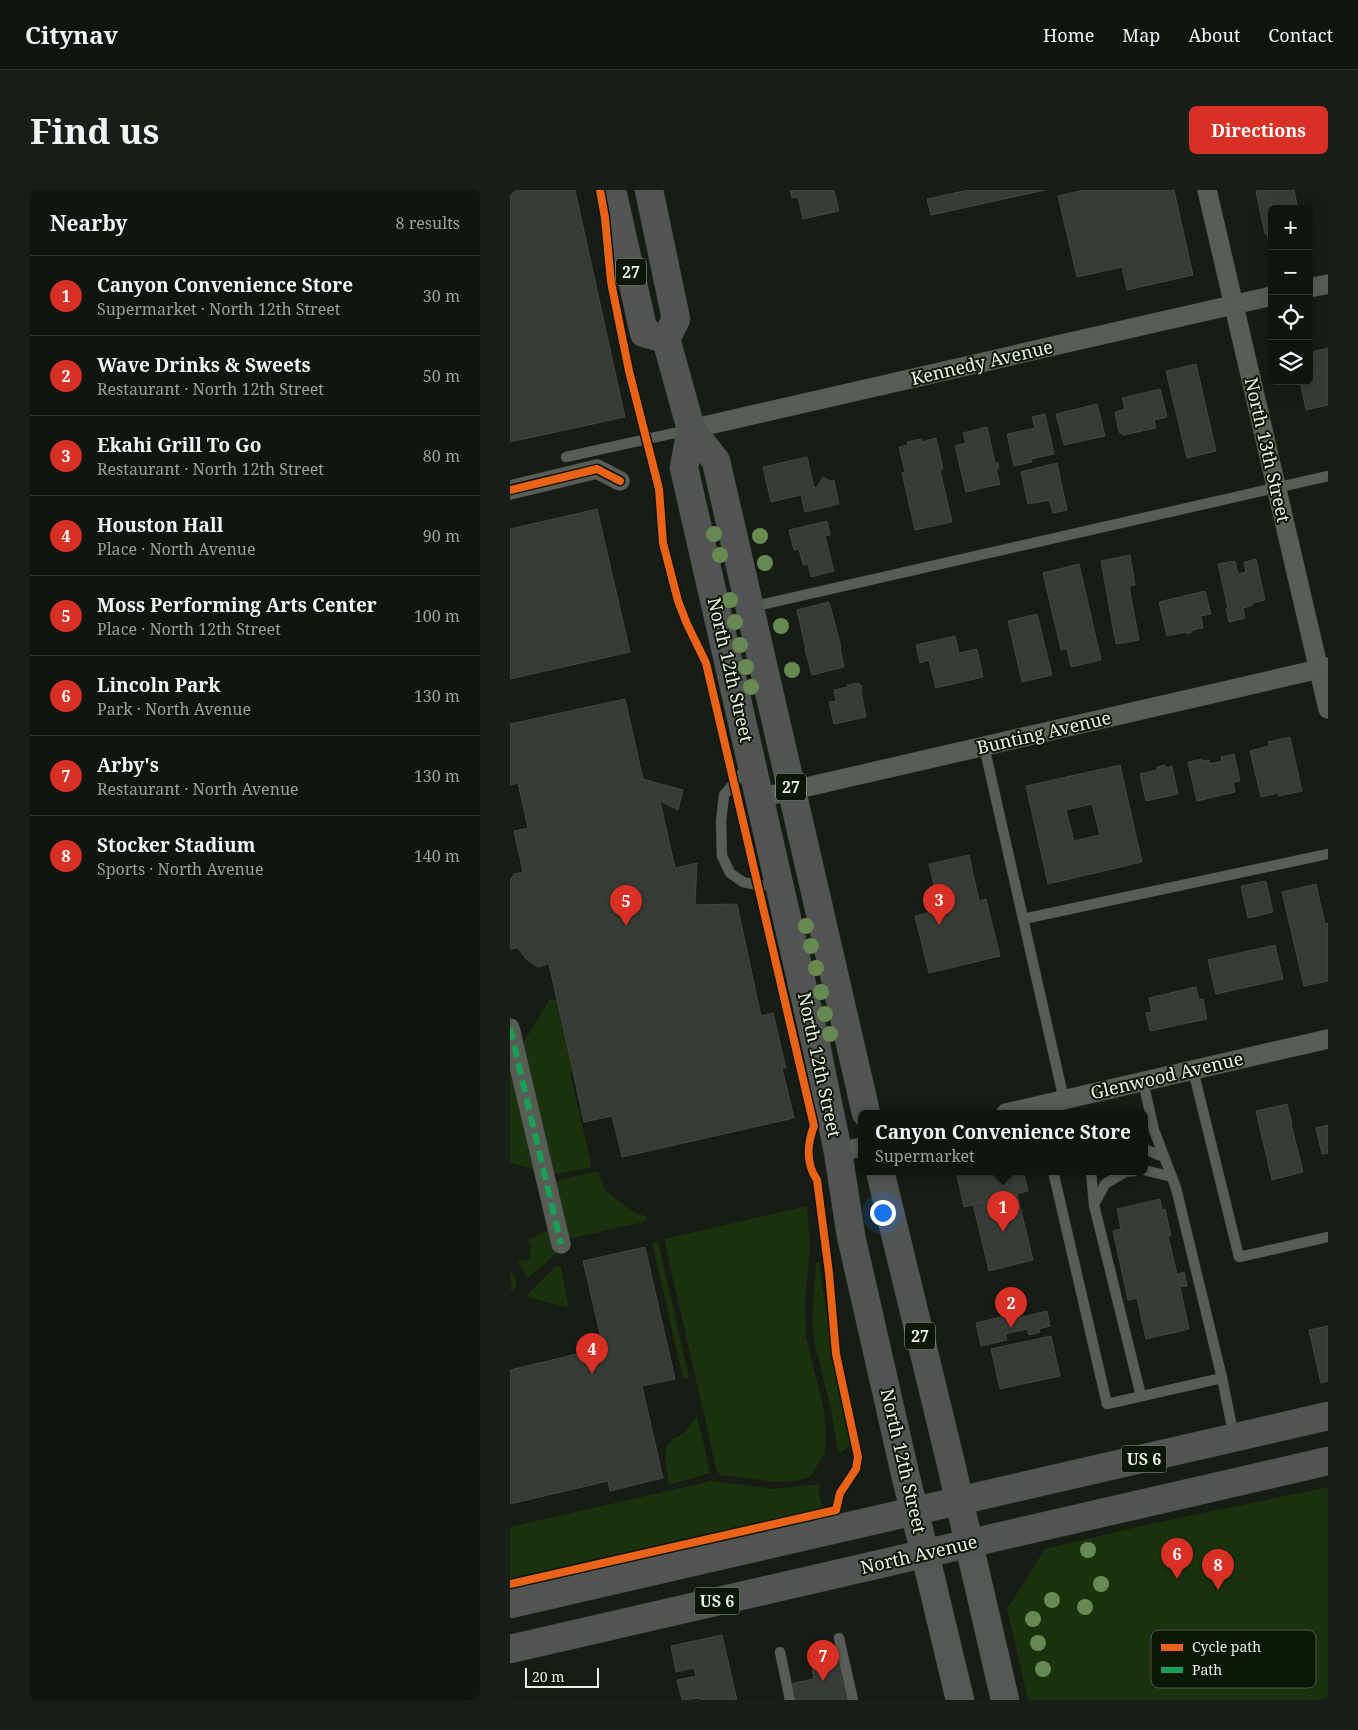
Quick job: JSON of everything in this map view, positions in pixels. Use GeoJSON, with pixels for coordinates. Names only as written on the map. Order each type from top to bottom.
{"type":"FeatureCollection","features":[{"type":"Feature","properties":{"kind":"main road","name":"27"},"geometry":{"type":"LineString","coordinates":[[612,190],[644,333],[666,339],[676,319],[649,190]]}},
{"type":"Feature","properties":{"kind":"main road","name":"North 12th Street"},"geometry":{"type":"LineString","coordinates":[[666,339],[691,430],[716,461],[865,1110]]}},
{"type":"Feature","properties":{"kind":"main road","name":"North 12th Street"},"geometry":{"type":"LineString","coordinates":[[691,430],[684,468],[817,1050],[850,1149],[851,1236],[914,1512],[960,1700]]}},
{"type":"Feature","properties":{"kind":"main road","name":"27"},"geometry":{"type":"LineString","coordinates":[[881,1175],[1005,1700]]}},
{"type":"Feature","properties":{"kind":"main road","name":"US 6"},"geometry":{"type":"LineString","coordinates":[[510,1604],[1328,1416]]}},
{"type":"Feature","properties":{"kind":"main road","name":"North Avenue"},"geometry":{"type":"LineString","coordinates":[[510,1649],[1328,1461]]}},
{"type":"Feature","properties":{"kind":"street","name":"North 13th Street"},"geometry":{"type":"LineString","coordinates":[[1208,190],[1276,488],[1323,668],[1328,709]]}},
{"type":"Feature","properties":{"kind":"street"},"geometry":{"type":"LineString","coordinates":[[1313,287],[1328,284]]}},
{"type":"Feature","properties":{"kind":"street","name":"Kennedy Avenue"},"geometry":{"type":"LineString","coordinates":[[691,430],[1268,297]]}},
{"type":"Feature","properties":{"kind":"street"},"geometry":{"type":"LineString","coordinates":[[510,490],[597,470],[620,482]]}},
{"type":"Feature","properties":{"kind":"street","name":"Bunting Avenue"},"geometry":{"type":"LineString","coordinates":[[759,798],[1323,668]]}},
{"type":"Feature","properties":{"kind":"street"},"geometry":{"type":"LineString","coordinates":[[510,1028],[561,1244]]}},
{"type":"Feature","properties":{"kind":"street","name":"Glenwood Avenue"},"geometry":{"type":"LineString","coordinates":[[1040,1109],[1064,1100],[1328,1039]]}},
{"type":"Feature","properties":{"kind":"lane"},"geometry":{"type":"LineString","coordinates":[[566,457],[691,430]]}},
{"type":"Feature","properties":{"kind":"lane"},"geometry":{"type":"LineString","coordinates":[[750,607],[1328,476]]}},
{"type":"Feature","properties":{"kind":"lane"},"geometry":{"type":"LineString","coordinates":[[984,746],[1064,1100]]}},
{"type":"Feature","properties":{"kind":"lane"},"geometry":{"type":"LineString","coordinates":[[751,762],[724,795],[721,822],[722,856],[730,873],[743,882],[761,886],[779,882]]}},
{"type":"Feature","properties":{"kind":"lane"},"geometry":{"type":"LineString","coordinates":[[1023,919],[1328,854]]}},
{"type":"Feature","properties":{"kind":"lane"},"geometry":{"type":"LineString","coordinates":[[1193,1070],[1238,1257],[1328,1237]]}},
{"type":"Feature","properties":{"kind":"lane"},"geometry":{"type":"LineString","coordinates":[[1143,1082],[1154,1130],[1176,1188],[1222,1378],[1234,1438]]}},
{"type":"Feature","properties":{"kind":"lane"},"geometry":{"type":"LineString","coordinates":[[1148,1151],[1164,1157]]}},
{"type":"Feature","properties":{"kind":"lane"},"geometry":{"type":"LineString","coordinates":[[1148,1171],[1172,1177]]}},
{"type":"Feature","properties":{"kind":"lane"},"geometry":{"type":"LineString","coordinates":[[1054,1175],[1107,1404],[1222,1378]]}},
{"type":"Feature","properties":{"kind":"lane"},"geometry":{"type":"LineString","coordinates":[[1091,1175],[1094,1205],[1141,1396]]}},
{"type":"Feature","properties":{"kind":"lane"},"geometry":{"type":"LineString","coordinates":[[1094,1205],[1105,1184],[1120,1175]]}},
{"type":"Feature","properties":{"kind":"lane"},"geometry":{"type":"LineString","coordinates":[[839,1638],[854,1700]]}},
{"type":"Feature","properties":{"kind":"lane"},"geometry":{"type":"LineString","coordinates":[[780,1652],[790,1700]]}},
{"type":"Feature","properties":{"kind":"green space"},"geometry":{"type":"Polygon","coordinates":[[[556,999],[572,1072],[570,1074],[592,1167],[558,1174],[553,1172],[523,1043],[549,1000],[556,999]]]}},
{"type":"Feature","properties":{"kind":"green space"},"geometry":{"type":"Polygon","coordinates":[[[510,1052],[536,1169],[510,1163],[510,1052]]]}},
{"type":"Feature","properties":{"kind":"green space"},"geometry":{"type":"Polygon","coordinates":[[[598,1171],[605,1190],[637,1214],[646,1216],[648,1221],[572,1238],[568,1235],[556,1185],[559,1180],[598,1171]]]}},
{"type":"Feature","properties":{"kind":"green space"},"geometry":{"type":"Polygon","coordinates":[[[807,1206],[810,1246],[805,1301],[806,1336],[823,1405],[825,1453],[810,1477],[797,1481],[775,1482],[721,1475],[717,1472],[664,1239],[807,1206]]]}},
{"type":"Feature","properties":{"kind":"green space"},"geometry":{"type":"Polygon","coordinates":[[[551,1230],[557,1253],[528,1278],[516,1261],[529,1260],[531,1246],[527,1242],[540,1233],[551,1230]]]}},
{"type":"Feature","properties":{"kind":"green space"},"geometry":{"type":"Polygon","coordinates":[[[658,1241],[689,1378],[683,1378],[652,1242],[658,1241]]]}},
{"type":"Feature","properties":{"kind":"green space"},"geometry":{"type":"Polygon","coordinates":[[[816,1262],[820,1263],[832,1355],[853,1446],[840,1453],[837,1447],[831,1410],[815,1344],[812,1320],[816,1262]]]}},
{"type":"Feature","properties":{"kind":"green space"},"geometry":{"type":"Polygon","coordinates":[[[557,1265],[561,1267],[569,1308],[530,1298],[528,1295],[557,1265]]]}},
{"type":"Feature","properties":{"kind":"green space"},"geometry":{"type":"Polygon","coordinates":[[[510,1269],[516,1279],[516,1286],[511,1293],[510,1269]]]}},
{"type":"Feature","properties":{"kind":"green space"},"geometry":{"type":"Polygon","coordinates":[[[697,1416],[710,1473],[669,1485],[665,1458],[667,1445],[674,1438],[683,1434],[697,1416]]]}},
{"type":"Feature","properties":{"kind":"green space"},"geometry":{"type":"Polygon","coordinates":[[[711,1481],[773,1489],[820,1484],[819,1493],[823,1510],[510,1582],[510,1527],[711,1481]]]}},
{"type":"Feature","properties":{"kind":"green space"},"geometry":{"type":"Polygon","coordinates":[[[1328,1487],[1328,1700],[1028,1700],[1007,1609],[1045,1549],[1150,1524],[1328,1487]]]}},
{"type":"Feature","properties":{"kind":"building"},"geometry":{"type":"Polygon","coordinates":[[[510,190],[575,190],[625,417],[510,442],[510,190]]]}},
{"type":"Feature","properties":{"kind":"building"},"geometry":{"type":"Polygon","coordinates":[[[790,190],[834,190],[839,211],[803,219],[798,197],[792,198],[790,190]]]}},
{"type":"Feature","properties":{"kind":"building"},"geometry":{"type":"Polygon","coordinates":[[[968,190],[1045,190],[931,215],[927,199],[968,190]]]}},
{"type":"Feature","properties":{"kind":"building"},"geometry":{"type":"Polygon","coordinates":[[[1084,190],[1174,190],[1193,275],[1127,290],[1122,267],[1077,277],[1058,196],[1084,190]]]}},
{"type":"Feature","properties":{"kind":"building"},"geometry":{"type":"Polygon","coordinates":[[[1258,190],[1294,190],[1297,205],[1268,205],[1268,239],[1267,234],[1265,234],[1256,192],[1258,190]]]}},
{"type":"Feature","properties":{"kind":"building"},"geometry":{"type":"Polygon","coordinates":[[[1328,348],[1328,405],[1306,410],[1301,385],[1313,385],[1313,352],[1328,348]]]}},
{"type":"Feature","properties":{"kind":"building"},"geometry":{"type":"Polygon","coordinates":[[[1196,364],[1216,451],[1187,458],[1166,371],[1196,364]]]}},
{"type":"Feature","properties":{"kind":"building"},"geometry":{"type":"Polygon","coordinates":[[[1160,389],[1167,417],[1154,420],[1156,428],[1123,435],[1119,432],[1115,412],[1125,409],[1122,398],[1160,389]]]}},
{"type":"Feature","properties":{"kind":"building"},"geometry":{"type":"Polygon","coordinates":[[[1097,404],[1105,436],[1064,445],[1056,414],[1097,404]]]}},
{"type":"Feature","properties":{"kind":"building"},"geometry":{"type":"Polygon","coordinates":[[[1045,414],[1054,454],[1031,459],[1032,462],[1014,466],[1007,434],[1035,428],[1032,417],[1045,414]]]}},
{"type":"Feature","properties":{"kind":"building"},"geometry":{"type":"Polygon","coordinates":[[[987,427],[995,463],[998,463],[999,469],[996,469],[1000,484],[966,492],[955,446],[966,443],[963,433],[987,427]]]}},
{"type":"Feature","properties":{"kind":"building"},"geometry":{"type":"Polygon","coordinates":[[[936,438],[943,469],[940,470],[952,522],[915,530],[902,473],[905,472],[899,447],[908,445],[907,442],[921,439],[921,442],[936,438]]]}},
{"type":"Feature","properties":{"kind":"building"},"geometry":{"type":"Polygon","coordinates":[[[807,457],[814,488],[817,487],[823,477],[830,481],[834,480],[839,504],[805,512],[801,495],[771,502],[763,467],[807,457]]]}},
{"type":"Feature","properties":{"kind":"building"},"geometry":{"type":"Polygon","coordinates":[[[1057,463],[1067,510],[1053,513],[1049,500],[1028,504],[1021,472],[1057,463]]]}},
{"type":"Feature","properties":{"kind":"building"},"geometry":{"type":"Polygon","coordinates":[[[597,509],[630,652],[510,679],[510,529],[597,509]]]}},
{"type":"Feature","properties":{"kind":"building"},"geometry":{"type":"Polygon","coordinates":[[[827,521],[830,535],[825,536],[834,571],[811,577],[808,564],[803,565],[799,549],[794,550],[789,530],[827,521]]]}},
{"type":"Feature","properties":{"kind":"building"},"geometry":{"type":"Polygon","coordinates":[[[1130,555],[1135,585],[1129,586],[1139,640],[1116,644],[1101,561],[1130,555]]]}},
{"type":"Feature","properties":{"kind":"building"},"geometry":{"type":"Polygon","coordinates":[[[1256,559],[1265,600],[1252,603],[1253,605],[1243,608],[1245,618],[1229,622],[1226,608],[1228,608],[1218,564],[1235,561],[1238,574],[1246,572],[1244,562],[1256,559]]]}},
{"type":"Feature","properties":{"kind":"building"},"geometry":{"type":"Polygon","coordinates":[[[1079,564],[1101,660],[1071,667],[1067,649],[1061,650],[1043,573],[1079,564]]]}},
{"type":"Feature","properties":{"kind":"building"},"geometry":{"type":"Polygon","coordinates":[[[1205,591],[1211,614],[1201,616],[1203,628],[1192,630],[1192,632],[1187,634],[1186,632],[1167,636],[1159,602],[1205,591]]]}},
{"type":"Feature","properties":{"kind":"building"},"geometry":{"type":"Polygon","coordinates":[[[829,602],[841,647],[844,667],[812,675],[797,610],[829,602]]]}},
{"type":"Feature","properties":{"kind":"building"},"geometry":{"type":"Polygon","coordinates":[[[1037,614],[1052,675],[1022,682],[1008,621],[1037,614]]]}},
{"type":"Feature","properties":{"kind":"building"},"geometry":{"type":"Polygon","coordinates":[[[955,636],[959,653],[977,649],[983,677],[936,688],[929,660],[920,663],[916,645],[955,636]]]}},
{"type":"Feature","properties":{"kind":"building"},"geometry":{"type":"Polygon","coordinates":[[[859,683],[861,685],[866,717],[834,724],[829,702],[836,701],[834,690],[859,683]]]}},
{"type":"Feature","properties":{"kind":"building"},"geometry":{"type":"Polygon","coordinates":[[[625,699],[643,779],[683,790],[678,810],[660,801],[675,868],[697,863],[695,905],[737,904],[761,1016],[773,1013],[786,1068],[782,1068],[794,1118],[622,1157],[612,1116],[584,1122],[549,964],[538,967],[526,959],[518,948],[510,949],[510,880],[514,874],[523,872],[514,831],[528,828],[518,783],[510,785],[510,724],[625,699]]]}},
{"type":"Feature","properties":{"kind":"building"},"geometry":{"type":"Polygon","coordinates":[[[1290,737],[1302,791],[1279,796],[1278,793],[1261,797],[1250,751],[1269,746],[1268,742],[1290,737]]]}},
{"type":"Feature","properties":{"kind":"building"},"geometry":{"type":"Polygon","coordinates":[[[1234,754],[1240,781],[1233,782],[1235,792],[1197,801],[1188,762],[1202,759],[1202,761],[1209,760],[1210,764],[1222,761],[1221,757],[1234,754]]]}},
{"type":"Feature","properties":{"kind":"building"},"geometry":{"type":"Polygon","coordinates":[[[1120,765],[1142,862],[1048,884],[1026,786],[1120,765]],[[1092,804],[1066,810],[1074,841],[1100,835],[1092,804]]]}},
{"type":"Feature","properties":{"kind":"building"},"geometry":{"type":"Polygon","coordinates":[[[1165,765],[1166,768],[1172,766],[1178,794],[1146,801],[1140,774],[1157,770],[1157,767],[1165,765]]]}},
{"type":"Feature","properties":{"kind":"building"},"geometry":{"type":"Polygon","coordinates":[[[969,855],[979,901],[986,899],[1000,956],[929,973],[915,916],[940,910],[929,864],[969,855]]]}},
{"type":"Feature","properties":{"kind":"building"},"geometry":{"type":"Polygon","coordinates":[[[1266,881],[1273,912],[1248,918],[1241,886],[1266,881]]]}},
{"type":"Feature","properties":{"kind":"building"},"geometry":{"type":"Polygon","coordinates":[[[1316,884],[1325,924],[1328,923],[1328,981],[1304,986],[1282,892],[1316,884]]]}},
{"type":"Feature","properties":{"kind":"building"},"geometry":{"type":"Polygon","coordinates":[[[1275,945],[1283,979],[1216,994],[1208,960],[1275,945]]]}},
{"type":"Feature","properties":{"kind":"building"},"geometry":{"type":"Polygon","coordinates":[[[1196,987],[1199,1000],[1203,999],[1207,1019],[1150,1031],[1146,1013],[1152,1012],[1149,998],[1196,987]]]}},
{"type":"Feature","properties":{"kind":"building"},"geometry":{"type":"Polygon","coordinates":[[[1287,1104],[1303,1172],[1272,1180],[1256,1111],[1287,1104]]]}},
{"type":"Feature","properties":{"kind":"building"},"geometry":{"type":"Polygon","coordinates":[[[1328,1125],[1328,1153],[1322,1154],[1316,1128],[1328,1125]]]}},
{"type":"Feature","properties":{"kind":"building"},"geometry":{"type":"Polygon","coordinates":[[[957,1175],[1024,1175],[1028,1191],[964,1207],[957,1175]]]}},
{"type":"Feature","properties":{"kind":"building"},"geometry":{"type":"Polygon","coordinates":[[[1017,1194],[1033,1260],[989,1271],[973,1204],[1017,1194]]]}},
{"type":"Feature","properties":{"kind":"building"},"geometry":{"type":"Polygon","coordinates":[[[1160,1199],[1162,1210],[1165,1209],[1171,1236],[1168,1236],[1177,1274],[1184,1272],[1187,1286],[1180,1287],[1189,1329],[1146,1339],[1137,1298],[1128,1300],[1113,1231],[1121,1229],[1117,1209],[1160,1199]]]}},
{"type":"Feature","properties":{"kind":"building"},"geometry":{"type":"Polygon","coordinates":[[[645,1247],[675,1379],[642,1386],[663,1478],[610,1491],[608,1481],[510,1504],[510,1370],[585,1352],[588,1364],[606,1359],[583,1261],[645,1247]]]}},
{"type":"Feature","properties":{"kind":"building"},"geometry":{"type":"Polygon","coordinates":[[[1047,1311],[1050,1326],[1039,1329],[1040,1332],[1029,1335],[1027,1329],[1005,1334],[1007,1340],[981,1346],[976,1323],[1013,1314],[1014,1319],[1047,1311]]]}},
{"type":"Feature","properties":{"kind":"building"},"geometry":{"type":"Polygon","coordinates":[[[1328,1326],[1328,1381],[1321,1383],[1309,1330],[1328,1326]]]}},
{"type":"Feature","properties":{"kind":"building"},"geometry":{"type":"Polygon","coordinates":[[[1051,1336],[1060,1376],[1000,1389],[991,1349],[1051,1336]]]}},
{"type":"Feature","properties":{"kind":"building"},"geometry":{"type":"Polygon","coordinates":[[[722,1635],[737,1700],[701,1700],[700,1698],[682,1700],[677,1680],[696,1676],[694,1668],[676,1672],[671,1646],[722,1635]]]}},
{"type":"Feature","properties":{"kind":"building"},"geometry":{"type":"Polygon","coordinates":[[[843,1662],[846,1675],[841,1676],[843,1684],[846,1683],[850,1700],[792,1700],[789,1684],[814,1679],[812,1669],[843,1662]]]}},
{"type":"Feature","properties":{"kind":"marked path"},"geometry":{"type":"LineString","coordinates":[[510,1028],[561,1244]]}},
{"type":"Feature","properties":{"kind":"cycle path"},"geometry":{"type":"LineString","coordinates":[[510,1584],[836,1510],[840,1493],[856,1469],[858,1457],[836,1354],[829,1273],[817,1180],[809,1161],[809,1147],[814,1126],[706,663],[678,601],[663,543],[659,489],[629,371],[611,282],[605,218],[600,190]]}},
{"type":"Feature","properties":{"kind":"cycle path"},"geometry":{"type":"LineString","coordinates":[[510,490],[597,469],[620,481]]}},
{"type":"Feature","properties":{"kind":"place","name":"Ekahi Grill To Go"},"geometry":{"type":"Point","coordinates":[939,925]}},
{"type":"Feature","properties":{"kind":"place","name":"Moss Performing Arts Center"},"geometry":{"type":"Point","coordinates":[626,926]}},
{"type":"Feature","properties":{"kind":"place","name":"Canyon Convenience Store"},"geometry":{"type":"Point","coordinates":[1003,1232]}},
{"type":"Feature","properties":{"kind":"place","name":"Wave Drinks & Sweets"},"geometry":{"type":"Point","coordinates":[1011,1328]}},
{"type":"Feature","properties":{"kind":"place","name":"Houston Hall"},"geometry":{"type":"Point","coordinates":[592,1374]}},
{"type":"Feature","properties":{"kind":"place","name":"Lincoln Park"},"geometry":{"type":"Point","coordinates":[1177,1579]}},
{"type":"Feature","properties":{"kind":"place","name":"Stocker Stadium"},"geometry":{"type":"Point","coordinates":[1218,1590]}},
{"type":"Feature","properties":{"kind":"place","name":"Arby's"},"geometry":{"type":"Point","coordinates":[823,1681]}}]}
